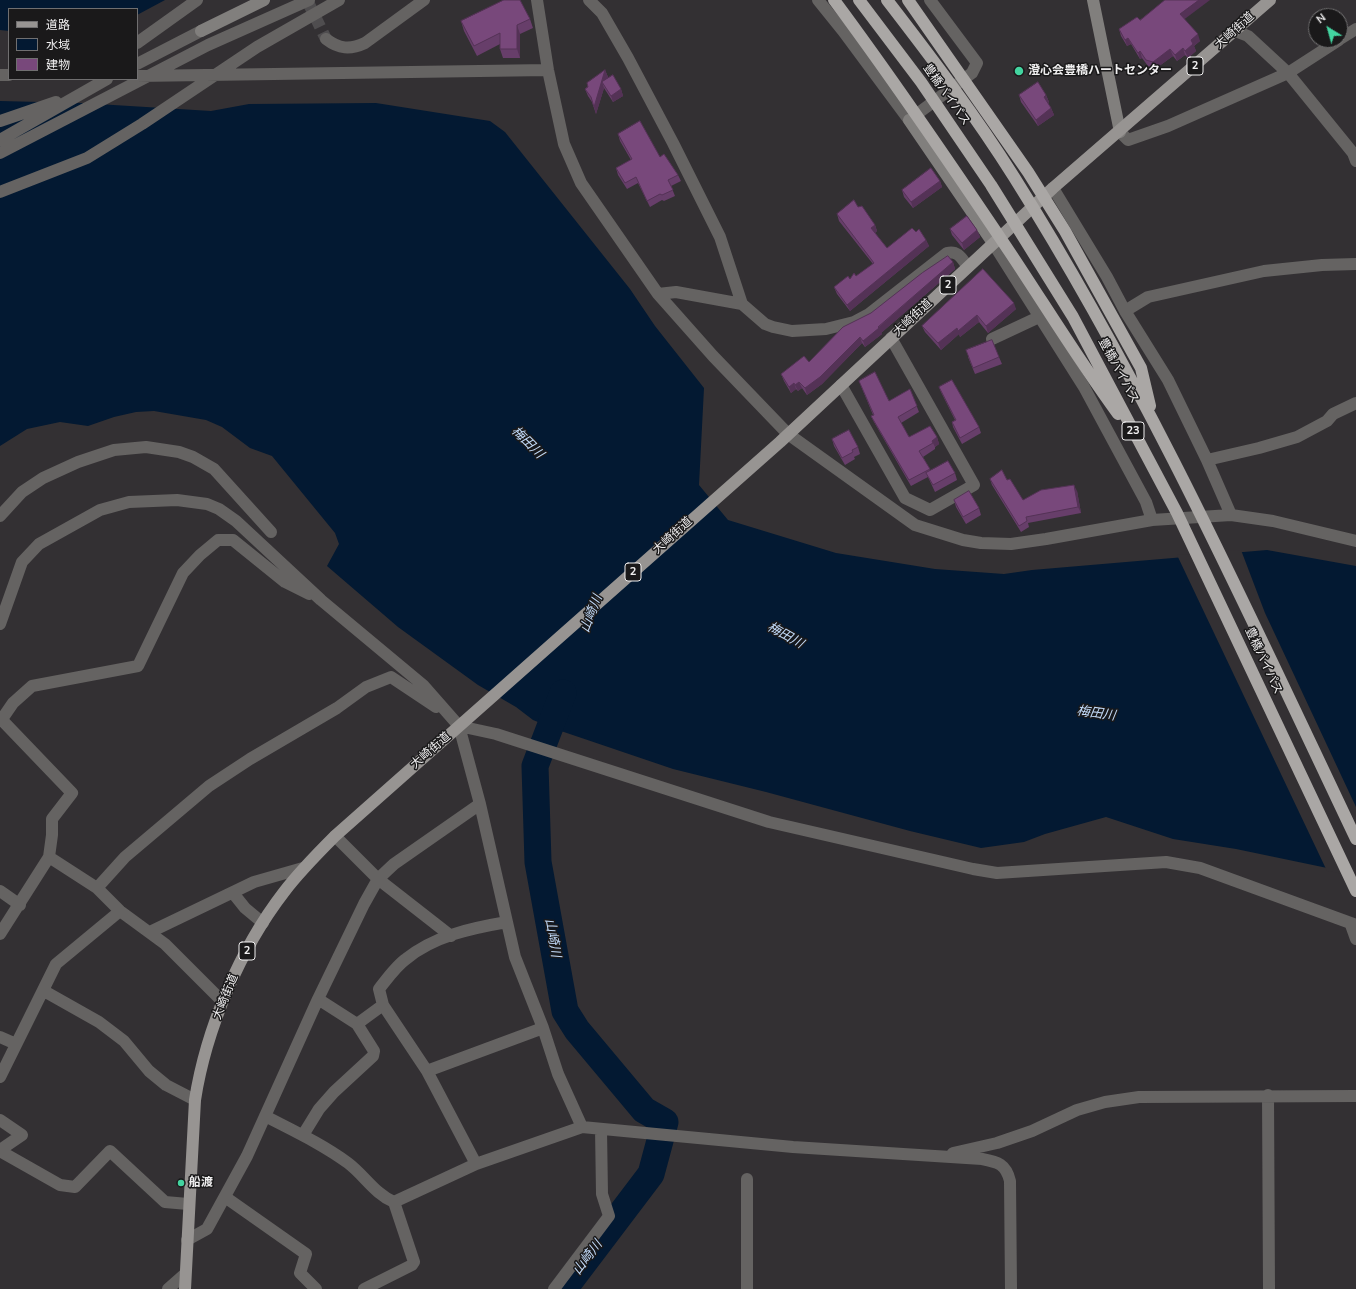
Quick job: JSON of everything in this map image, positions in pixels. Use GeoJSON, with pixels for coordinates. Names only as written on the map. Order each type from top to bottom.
{"type":"FeatureCollection","features":[{"type":"Feature","properties":{"kind":"highway","name":"23"},"geometry":{"type":"LineString","coordinates":[[834,0],[898,86],[976,201],[1093,380],[1142,447]]}},
{"type":"Feature","properties":{"kind":"highway","name":"豊橋バイパス"},"geometry":{"type":"LineString","coordinates":[[859,0],[921,82],[991,185],[1073,317],[1177,513],[1356,891]]}},
{"type":"Feature","properties":{"kind":"highway","name":"豊橋バイパス"},"geometry":{"type":"LineString","coordinates":[[887,0],[938,67],[1013,176],[1090,305],[1154,421],[1199,508],[1356,839]]}},
{"type":"Feature","properties":{"kind":"highway","name":"23"},"geometry":{"type":"LineString","coordinates":[[908,0],[1028,172],[1077,251],[1141,368],[1154,421]]}},
{"type":"Feature","properties":{"kind":"main road","name":"大崎街道"},"geometry":{"type":"LineString","coordinates":[[185,1289],[188,1204],[195,1100],[198,1079],[222,1002],[245,954],[283,893],[303,868],[456,722],[486,702],[784,438],[1053,188],[1120,132],[1270,0]]}},
{"type":"Feature","properties":{"kind":"street"},"geometry":{"type":"LineString","coordinates":[[138,42],[197,0]]}},
{"type":"Feature","properties":{"kind":"street"},"geometry":{"type":"LineString","coordinates":[[138,63],[264,0]]}},
{"type":"Feature","properties":{"kind":"street"},"geometry":{"type":"LineString","coordinates":[[0,153],[208,45],[309,0]]}},
{"type":"Feature","properties":{"kind":"street"},"geometry":{"type":"LineString","coordinates":[[0,192],[87,158],[142,124],[258,47],[339,0]]}},
{"type":"Feature","properties":{"kind":"street"},"geometry":{"type":"LineString","coordinates":[[326,39],[334,45],[345,48],[357,47],[365,44],[424,0]]}},
{"type":"Feature","properties":{"kind":"street"},"geometry":{"type":"LineString","coordinates":[[590,0],[602,13],[628,58],[673,143],[720,238],[742,304],[765,324],[773,328],[792,331],[835,327],[854,322],[870,314],[947,253],[954,252],[959,254],[968,267]]}},
{"type":"Feature","properties":{"kind":"street"},"geometry":{"type":"LineString","coordinates":[[818,0],[909,120],[993,243],[1084,387],[1146,502],[1152,520]]}},
{"type":"Feature","properties":{"kind":"street"},"geometry":{"type":"LineString","coordinates":[[909,120],[972,73],[977,63],[930,0]]}},
{"type":"Feature","properties":{"kind":"street"},"geometry":{"type":"LineString","coordinates":[[1092,0],[1120,132],[1128,140],[1168,126],[1288,73],[1327,48]]}},
{"type":"Feature","properties":{"kind":"street"},"geometry":{"type":"LineString","coordinates":[[541,2],[548,70],[564,144],[581,183],[658,294],[784,438],[915,525],[963,540],[981,543],[1011,544],[1152,520],[1231,515],[1273,521],[1356,540]]}},
{"type":"Feature","properties":{"kind":"street"},"geometry":{"type":"LineString","coordinates":[[1235,32],[1248,36],[1288,73],[1355,155]]}},
{"type":"Feature","properties":{"kind":"street"},"geometry":{"type":"LineString","coordinates":[[138,76],[548,70]]}},
{"type":"Feature","properties":{"kind":"street"},"geometry":{"type":"LineString","coordinates":[[0,140],[105,80]]}},
{"type":"Feature","properties":{"kind":"street"},"geometry":{"type":"LineString","coordinates":[[0,121],[82,92]]}},
{"type":"Feature","properties":{"kind":"street"},"geometry":{"type":"LineString","coordinates":[[1053,188],[1107,277],[1125,311],[1168,380],[1207,460],[1231,515]]}},
{"type":"Feature","properties":{"kind":"street"},"geometry":{"type":"LineString","coordinates":[[1125,311],[1148,297],[1264,271],[1322,265],[1356,264]]}},
{"type":"Feature","properties":{"kind":"street"},"geometry":{"type":"LineString","coordinates":[[658,294],[676,292],[742,304]]}},
{"type":"Feature","properties":{"kind":"street"},"geometry":{"type":"LineString","coordinates":[[992,339],[1040,317]]}},
{"type":"Feature","properties":{"kind":"street"},"geometry":{"type":"LineString","coordinates":[[841,385],[905,498],[930,510],[974,485],[891,338]]}},
{"type":"Feature","properties":{"kind":"street"},"geometry":{"type":"LineString","coordinates":[[1207,460],[1259,448],[1297,437],[1327,421],[1333,414],[1356,403]]}},
{"type":"Feature","properties":{"kind":"street"},"geometry":{"type":"LineString","coordinates":[[0,516],[22,492],[43,478],[78,462],[114,450],[146,447],[179,452],[193,457],[214,469],[271,532]]}},
{"type":"Feature","properties":{"kind":"street"},"geometry":{"type":"LineString","coordinates":[[0,624],[22,562],[39,544],[100,510],[129,502],[177,500],[207,504],[219,509],[236,521],[321,600],[423,685],[456,722],[480,804],[515,957],[543,1028],[558,1074],[582,1127]]}},
{"type":"Feature","properties":{"kind":"street"},"geometry":{"type":"LineString","coordinates":[[0,934],[49,857],[52,835],[52,819],[72,793],[1,719],[13,703],[32,686],[138,666],[183,573],[200,555],[218,540],[233,540],[285,582],[321,600]]}},
{"type":"Feature","properties":{"kind":"street"},"geometry":{"type":"LineString","coordinates":[[97,888],[125,857],[209,786],[250,759],[338,708],[366,687],[391,677],[456,722],[769,822],[973,869],[997,873],[1166,862],[1200,868],[1353,925],[1356,939]]}},
{"type":"Feature","properties":{"kind":"street"},"geometry":{"type":"LineString","coordinates":[[187,1240],[208,1229],[225,1197],[265,1116],[318,999],[364,904],[378,879],[394,864],[480,804]]}},
{"type":"Feature","properties":{"kind":"street"},"geometry":{"type":"LineString","coordinates":[[335,836],[378,879],[451,936]]}},
{"type":"Feature","properties":{"kind":"street"},"geometry":{"type":"LineString","coordinates":[[49,857],[97,888],[120,911],[165,944],[222,1002]]}},
{"type":"Feature","properties":{"kind":"street"},"geometry":{"type":"LineString","coordinates":[[150,932],[254,882],[303,868]]}},
{"type":"Feature","properties":{"kind":"street"},"geometry":{"type":"LineString","coordinates":[[0,891],[20,904]]}},
{"type":"Feature","properties":{"kind":"street"},"geometry":{"type":"LineString","coordinates":[[233,893],[245,908],[263,923]]}},
{"type":"Feature","properties":{"kind":"street"},"geometry":{"type":"LineString","coordinates":[[0,1077],[44,991],[56,964],[120,911]]}},
{"type":"Feature","properties":{"kind":"street"},"geometry":{"type":"LineString","coordinates":[[476,1164],[427,1070],[383,1005],[379,989],[404,960],[427,944],[482,927],[507,922]]}},
{"type":"Feature","properties":{"kind":"street"},"geometry":{"type":"LineString","coordinates":[[44,991],[99,1022],[124,1042],[148,1071],[166,1085],[195,1100]]}},
{"type":"Feature","properties":{"kind":"street"},"geometry":{"type":"LineString","coordinates":[[303,1135],[320,1109],[334,1092],[373,1056],[374,1051],[358,1024],[318,999]]}},
{"type":"Feature","properties":{"kind":"street"},"geometry":{"type":"LineString","coordinates":[[358,1024],[383,1005]]}},
{"type":"Feature","properties":{"kind":"street"},"geometry":{"type":"LineString","coordinates":[[427,1070],[543,1028]]}},
{"type":"Feature","properties":{"kind":"street"},"geometry":{"type":"LineString","coordinates":[[0,1037],[16,1044]]}},
{"type":"Feature","properties":{"kind":"street"},"geometry":{"type":"LineString","coordinates":[[1268,1095],[1269,1289]]}},
{"type":"Feature","properties":{"kind":"street"},"geometry":{"type":"LineString","coordinates":[[937,1156],[997,1143],[1032,1131],[1077,1110],[1105,1102],[1139,1097],[1268,1095],[1356,1096]]}},
{"type":"Feature","properties":{"kind":"street"},"geometry":{"type":"LineString","coordinates":[[265,1116],[326,1147],[351,1165],[384,1198],[394,1202],[476,1164],[582,1127],[801,1148],[990,1160],[997,1162],[1007,1171],[1011,1192],[1011,1289]]}},
{"type":"Feature","properties":{"kind":"street"},"geometry":{"type":"LineString","coordinates":[[0,1120],[22,1135],[0,1151],[60,1185],[75,1187],[110,1151],[165,1202],[188,1204]]}},
{"type":"Feature","properties":{"kind":"street"},"geometry":{"type":"LineString","coordinates":[[554,1289],[609,1216],[602,1194],[601,1129]]}},
{"type":"Feature","properties":{"kind":"street"},"geometry":{"type":"LineString","coordinates":[[747,1179],[747,1289]]}},
{"type":"Feature","properties":{"kind":"street"},"geometry":{"type":"LineString","coordinates":[[225,1197],[306,1254],[300,1273],[316,1289]]}},
{"type":"Feature","properties":{"kind":"street"},"geometry":{"type":"LineString","coordinates":[[364,1289],[412,1265],[414,1262],[394,1202]]}},
{"type":"Feature","properties":{"kind":"street"},"geometry":{"type":"LineString","coordinates":[[168,1289],[185,1274]]}},
{"type":"Feature","properties":{"kind":"water"},"geometry":{"type":"Polygon","coordinates":[[[0,0],[165,0],[138,14],[138,8],[8,8],[8,31],[0,30],[0,0]]]}},
{"type":"Feature","properties":{"kind":"water","name":"梅田川"},"geometry":{"type":"Polygon","coordinates":[[[0,101],[81,103],[211,111],[249,104],[376,103],[490,121],[505,132],[630,289],[655,326],[704,388],[699,485],[728,520],[836,553],[935,569],[1004,574],[1032,570],[1267,550],[1356,566],[1356,874],[1236,849],[1173,839],[1106,817],[1045,834],[1024,842],[981,848],[673,769],[533,720],[516,707],[478,685],[398,627],[327,566],[339,544],[335,533],[272,456],[250,448],[222,427],[206,420],[154,411],[136,412],[114,417],[88,426],[60,422],[27,429],[0,446],[0,101]]]}},
{"type":"Feature","properties":{"kind":"pier"},"geometry":{"type":"Polygon","coordinates":[[[1241,550],[1265,613],[1356,807],[1356,876],[1327,871],[1177,555],[1241,550]]]}},
{"type":"Feature","properties":{"kind":"building"},"geometry":{"type":"Polygon","coordinates":[[[504,0],[520,0],[530,19],[517,25],[517,49],[500,49],[500,33],[474,46],[461,21],[504,0]]]}},
{"type":"Feature","properties":{"kind":"building"},"geometry":{"type":"Polygon","coordinates":[[[1165,0],[1199,0],[1180,14],[1198,34],[1191,40],[1193,44],[1185,51],[1183,48],[1175,55],[1170,49],[1153,62],[1146,60],[1140,51],[1138,53],[1128,38],[1125,40],[1119,29],[1137,17],[1140,20],[1165,0]]]}},
{"type":"Feature","properties":{"kind":"building"},"geometry":{"type":"Polygon","coordinates":[[[605,70],[594,107],[591,97],[585,89],[588,87],[587,83],[605,70]]]}},
{"type":"Feature","properties":{"kind":"building"},"geometry":{"type":"Polygon","coordinates":[[[613,75],[621,89],[611,96],[602,82],[613,75]]]}},
{"type":"Feature","properties":{"kind":"building"},"geometry":{"type":"Polygon","coordinates":[[[1038,82],[1046,95],[1044,97],[1051,108],[1036,120],[1019,95],[1038,82]]]}},
{"type":"Feature","properties":{"kind":"building"},"geometry":{"type":"Polygon","coordinates":[[[640,121],[660,157],[664,154],[678,175],[668,180],[673,190],[662,195],[660,194],[647,201],[636,177],[625,183],[616,168],[632,159],[618,134],[640,121]]]}},
{"type":"Feature","properties":{"kind":"building"},"geometry":{"type":"Polygon","coordinates":[[[931,168],[940,181],[911,202],[902,190],[931,168]]]}},
{"type":"Feature","properties":{"kind":"building"},"geometry":{"type":"Polygon","coordinates":[[[854,200],[858,207],[862,206],[875,225],[871,228],[887,248],[912,228],[916,232],[919,229],[926,240],[847,305],[834,287],[848,276],[850,279],[854,273],[856,276],[874,263],[837,214],[854,200]]]}},
{"type":"Feature","properties":{"kind":"building"},"geometry":{"type":"Polygon","coordinates":[[[967,216],[977,230],[962,243],[950,229],[967,216]]]}},
{"type":"Feature","properties":{"kind":"building"},"geometry":{"type":"Polygon","coordinates":[[[948,256],[953,262],[863,341],[860,337],[820,377],[805,388],[799,382],[795,385],[794,383],[789,387],[781,374],[804,356],[809,362],[843,327],[871,313],[922,273],[948,256]]]}},
{"type":"Feature","properties":{"kind":"building"},"geometry":{"type":"Polygon","coordinates":[[[983,269],[1014,303],[986,326],[977,315],[958,331],[957,328],[938,343],[922,326],[983,269]]]}},
{"type":"Feature","properties":{"kind":"building"},"geometry":{"type":"Polygon","coordinates":[[[992,340],[999,357],[973,368],[966,350],[992,340]]]}},
{"type":"Feature","properties":{"kind":"building"},"geometry":{"type":"Polygon","coordinates":[[[875,372],[889,401],[910,389],[917,406],[898,417],[909,437],[930,426],[937,437],[932,441],[933,443],[919,451],[930,469],[909,480],[871,416],[874,415],[859,381],[875,372]]]}},
{"type":"Feature","properties":{"kind":"building"},"geometry":{"type":"Polygon","coordinates":[[[952,380],[979,427],[960,438],[952,422],[956,420],[939,387],[952,380]]]}},
{"type":"Feature","properties":{"kind":"building"},"geometry":{"type":"Polygon","coordinates":[[[849,430],[858,447],[852,450],[853,452],[842,458],[832,439],[849,430]]]}},
{"type":"Feature","properties":{"kind":"building"},"geometry":{"type":"Polygon","coordinates":[[[948,461],[955,473],[933,485],[926,473],[948,461]]]}},
{"type":"Feature","properties":{"kind":"building"},"geometry":{"type":"Polygon","coordinates":[[[1002,470],[1007,480],[1010,479],[1023,500],[1041,490],[1074,485],[1078,507],[1026,517],[1027,521],[1019,526],[990,479],[1002,470]]]}},
{"type":"Feature","properties":{"kind":"building"},"geometry":{"type":"Polygon","coordinates":[[[969,491],[979,508],[963,517],[954,500],[969,491]]]}},
{"type":"Feature","properties":{"kind":"waterway","name":"山崎川"},"geometry":{"type":"LineString","coordinates":[[563,693],[535,766],[538,862],[565,1011],[577,1030],[644,1110],[665,1122],[651,1174],[564,1289]]}},
{"type":"Feature","properties":{"kind":"tunnel"},"geometry":{"type":"LineString","coordinates":[[307,0],[326,39]]}},
{"type":"Feature","properties":{"kind":"place","name":"澄心会豊橋ハートセンター"},"geometry":{"type":"Point","coordinates":[1019,71]}},
{"type":"Feature","properties":{"kind":"place","name":"船渡"},"geometry":{"type":"Point","coordinates":[181,1183]}}]}
